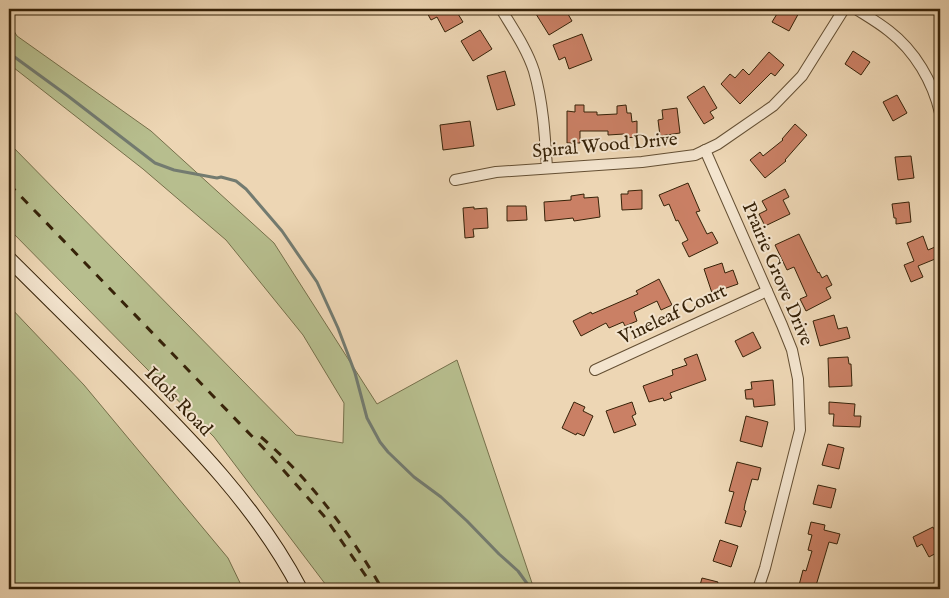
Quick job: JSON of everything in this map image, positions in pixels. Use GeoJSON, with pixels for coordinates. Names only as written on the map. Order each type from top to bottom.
{"type":"FeatureCollection","features":[{"type":"Feature","properties":{"kind":"main road","name":"Idols Road"},"geometry":{"type":"LineString","coordinates":[[9,259],[162,411],[208,461],[256,520],[300,589]]}},
{"type":"Feature","properties":{"kind":"street"},"geometry":{"type":"LineString","coordinates":[[501,9],[522,44],[533,70],[540,98],[547,168]]}},
{"type":"Feature","properties":{"kind":"street","name":"Spiral Wood Drive"},"geometry":{"type":"LineString","coordinates":[[455,180],[496,172],[669,160],[695,155],[718,144],[773,106],[802,76],[844,9]]}},
{"type":"Feature","properties":{"kind":"street"},"geometry":{"type":"LineString","coordinates":[[856,9],[890,32],[911,53],[930,82],[940,113]]}},
{"type":"Feature","properties":{"kind":"street","name":"Prairie Grove Drive"},"geometry":{"type":"LineString","coordinates":[[705,150],[782,325],[792,350],[798,379],[800,430],[758,589]]}},
{"type":"Feature","properties":{"kind":"street","name":"Vineleaf Court"},"geometry":{"type":"LineString","coordinates":[[594,370],[767,291]]}},
{"type":"Feature","properties":{"kind":"green space"},"geometry":{"type":"Polygon","coordinates":[[[9,23],[17,36],[151,131],[274,243],[377,404],[457,360],[534,589],[329,589],[214,437],[9,229],[9,143],[296,435],[343,443],[344,403],[303,335],[226,240],[143,169],[9,64],[9,23]]]}},
{"type":"Feature","properties":{"kind":"green space"},"geometry":{"type":"Polygon","coordinates":[[[9,306],[84,385],[228,558],[243,589],[9,589],[9,306]]]}},
{"type":"Feature","properties":{"kind":"building"},"geometry":{"type":"Polygon","coordinates":[[[425,9],[455,9],[463,22],[445,32],[437,17],[431,20],[425,9]]]}},
{"type":"Feature","properties":{"kind":"building"},"geometry":{"type":"Polygon","coordinates":[[[545,9],[556,9],[559,13],[565,9],[572,21],[549,35],[536,14],[545,9]]]}},
{"type":"Feature","properties":{"kind":"building"},"geometry":{"type":"Polygon","coordinates":[[[780,9],[801,9],[789,31],[772,22],[780,9]]]}},
{"type":"Feature","properties":{"kind":"building"},"geometry":{"type":"Polygon","coordinates":[[[480,30],[492,49],[473,61],[461,41],[480,30]]]}},
{"type":"Feature","properties":{"kind":"building"},"geometry":{"type":"Polygon","coordinates":[[[582,34],[592,60],[569,69],[565,57],[559,60],[553,45],[582,34]]]}},
{"type":"Feature","properties":{"kind":"building"},"geometry":{"type":"Polygon","coordinates":[[[853,51],[870,62],[861,75],[845,64],[853,51]]]}},
{"type":"Feature","properties":{"kind":"building"},"geometry":{"type":"Polygon","coordinates":[[[769,52],[784,65],[775,76],[771,73],[740,104],[721,84],[730,74],[735,78],[743,69],[749,75],[769,52]]]}},
{"type":"Feature","properties":{"kind":"building"},"geometry":{"type":"Polygon","coordinates":[[[505,71],[515,105],[497,110],[487,76],[505,71]]]}},
{"type":"Feature","properties":{"kind":"building"},"geometry":{"type":"Polygon","coordinates":[[[704,86],[717,108],[710,112],[714,118],[704,124],[687,97],[704,86]]]}},
{"type":"Feature","properties":{"kind":"building"},"geometry":{"type":"Polygon","coordinates":[[[897,95],[907,113],[893,121],[883,102],[897,95]]]}},
{"type":"Feature","properties":{"kind":"building"},"geometry":{"type":"Polygon","coordinates":[[[575,105],[584,105],[584,112],[597,112],[597,115],[617,114],[617,106],[626,105],[627,113],[631,113],[632,122],[637,121],[637,137],[624,138],[624,134],[608,135],[608,131],[580,131],[580,143],[567,143],[567,111],[575,112],[575,105]]]}},
{"type":"Feature","properties":{"kind":"building"},"geometry":{"type":"Polygon","coordinates":[[[677,108],[680,133],[660,136],[658,120],[663,119],[662,110],[677,108]]]}},
{"type":"Feature","properties":{"kind":"building"},"geometry":{"type":"Polygon","coordinates":[[[470,121],[474,146],[443,150],[440,125],[470,121]]]}},
{"type":"Feature","properties":{"kind":"building"},"geometry":{"type":"Polygon","coordinates":[[[795,124],[807,135],[786,161],[765,178],[750,160],[760,152],[763,156],[783,140],[795,124]]]}},
{"type":"Feature","properties":{"kind":"building"},"geometry":{"type":"Polygon","coordinates":[[[911,156],[914,178],[898,180],[895,157],[911,156]]]}},
{"type":"Feature","properties":{"kind":"building"},"geometry":{"type":"Polygon","coordinates":[[[688,183],[700,211],[696,212],[707,234],[712,232],[718,243],[689,257],[682,243],[688,240],[678,220],[676,221],[669,204],[664,206],[659,195],[688,183]]]}},
{"type":"Feature","properties":{"kind":"building"},"geometry":{"type":"Polygon","coordinates":[[[785,189],[789,197],[783,200],[790,214],[765,226],[759,214],[767,210],[762,201],[785,189]]]}},
{"type":"Feature","properties":{"kind":"building"},"geometry":{"type":"Polygon","coordinates":[[[642,190],[642,209],[622,210],[621,194],[628,194],[628,191],[642,190]]]}},
{"type":"Feature","properties":{"kind":"building"},"geometry":{"type":"Polygon","coordinates":[[[584,194],[584,198],[598,197],[600,217],[574,221],[573,218],[545,221],[544,202],[571,200],[571,196],[584,194]]]}},
{"type":"Feature","properties":{"kind":"building"},"geometry":{"type":"Polygon","coordinates":[[[909,202],[911,222],[896,224],[892,204],[909,202]]]}},
{"type":"Feature","properties":{"kind":"building"},"geometry":{"type":"Polygon","coordinates":[[[507,206],[526,206],[527,220],[507,221],[507,206]]]}},
{"type":"Feature","properties":{"kind":"building"},"geometry":{"type":"Polygon","coordinates":[[[474,207],[474,209],[487,208],[488,228],[473,229],[474,237],[465,238],[463,208],[474,207]]]}},
{"type":"Feature","properties":{"kind":"building"},"geometry":{"type":"Polygon","coordinates":[[[799,234],[818,273],[822,278],[827,275],[832,285],[826,288],[831,298],[806,311],[800,299],[807,296],[794,267],[787,270],[775,245],[799,234]]]}},
{"type":"Feature","properties":{"kind":"building"},"geometry":{"type":"Polygon","coordinates":[[[923,236],[928,250],[935,247],[940,257],[918,266],[923,277],[911,282],[904,265],[914,261],[907,243],[923,236]]]}},
{"type":"Feature","properties":{"kind":"building"},"geometry":{"type":"Polygon","coordinates":[[[722,263],[725,273],[733,270],[738,284],[712,293],[704,269],[722,263]]]}},
{"type":"Feature","properties":{"kind":"building"},"geometry":{"type":"Polygon","coordinates":[[[659,279],[672,305],[661,310],[657,301],[634,312],[637,321],[625,326],[623,322],[609,328],[606,323],[581,336],[573,321],[638,294],[636,291],[659,279]]]}},
{"type":"Feature","properties":{"kind":"building"},"geometry":{"type":"Polygon","coordinates":[[[834,315],[838,329],[847,327],[850,338],[820,346],[813,321],[834,315]]]}},
{"type":"Feature","properties":{"kind":"building"},"geometry":{"type":"Polygon","coordinates":[[[753,332],[761,348],[743,357],[735,341],[753,332]]]}},
{"type":"Feature","properties":{"kind":"building"},"geometry":{"type":"Polygon","coordinates":[[[697,354],[706,380],[670,393],[672,398],[664,401],[663,398],[649,402],[643,386],[673,375],[672,370],[687,365],[684,359],[697,354]]]}},
{"type":"Feature","properties":{"kind":"building"},"geometry":{"type":"Polygon","coordinates":[[[848,357],[849,364],[851,364],[852,386],[829,387],[828,358],[848,357]]]}},
{"type":"Feature","properties":{"kind":"building"},"geometry":{"type":"Polygon","coordinates":[[[773,380],[775,405],[754,407],[753,399],[746,399],[745,390],[752,389],[751,382],[773,380]]]}},
{"type":"Feature","properties":{"kind":"building"},"geometry":{"type":"Polygon","coordinates":[[[574,402],[585,407],[583,411],[593,416],[584,436],[577,433],[576,435],[562,428],[574,402]]]}},
{"type":"Feature","properties":{"kind":"building"},"geometry":{"type":"Polygon","coordinates":[[[632,402],[636,414],[632,416],[636,425],[614,433],[606,411],[632,402]]]}},
{"type":"Feature","properties":{"kind":"building"},"geometry":{"type":"Polygon","coordinates":[[[829,402],[855,404],[854,416],[861,416],[860,427],[833,426],[834,414],[829,414],[829,402]]]}},
{"type":"Feature","properties":{"kind":"building"},"geometry":{"type":"Polygon","coordinates":[[[746,416],[768,422],[762,447],[740,441],[746,416]]]}},
{"type":"Feature","properties":{"kind":"building"},"geometry":{"type":"Polygon","coordinates":[[[828,444],[844,448],[839,469],[822,465],[828,444]]]}},
{"type":"Feature","properties":{"kind":"building"},"geometry":{"type":"Polygon","coordinates":[[[737,462],[761,468],[758,480],[752,479],[741,527],[725,523],[734,492],[729,491],[737,462]]]}},
{"type":"Feature","properties":{"kind":"building"},"geometry":{"type":"Polygon","coordinates":[[[818,485],[836,489],[831,508],[813,504],[818,485]]]}},
{"type":"Feature","properties":{"kind":"building"},"geometry":{"type":"Polygon","coordinates":[[[811,522],[825,525],[824,530],[840,534],[837,544],[829,542],[815,589],[798,589],[803,570],[806,571],[812,551],[808,550],[812,535],[808,534],[811,522]]]}},
{"type":"Feature","properties":{"kind":"building"},"geometry":{"type":"Polygon","coordinates":[[[933,527],[937,536],[940,534],[940,551],[929,557],[922,544],[917,547],[913,537],[933,527]]]}},
{"type":"Feature","properties":{"kind":"building"},"geometry":{"type":"Polygon","coordinates":[[[720,540],[738,546],[731,567],[713,561],[720,540]]]}},
{"type":"Feature","properties":{"kind":"building"},"geometry":{"type":"Polygon","coordinates":[[[702,578],[718,582],[716,589],[699,589],[702,578]]]}},
{"type":"Feature","properties":{"kind":"waterway"},"geometry":{"type":"LineString","coordinates":[[9,53],[155,163],[174,170],[236,181],[246,189],[282,231],[317,282],[338,328],[355,373],[367,418],[380,442],[414,477],[441,497],[467,521],[518,571],[531,589]]}},
{"type":"Feature","properties":{"kind":"railway"},"geometry":{"type":"LineString","coordinates":[[9,184],[269,454],[324,516],[375,589]]}},
{"type":"Feature","properties":{"kind":"railway"},"geometry":{"type":"LineString","coordinates":[[261,437],[313,489],[357,548],[382,589]]}}]}
